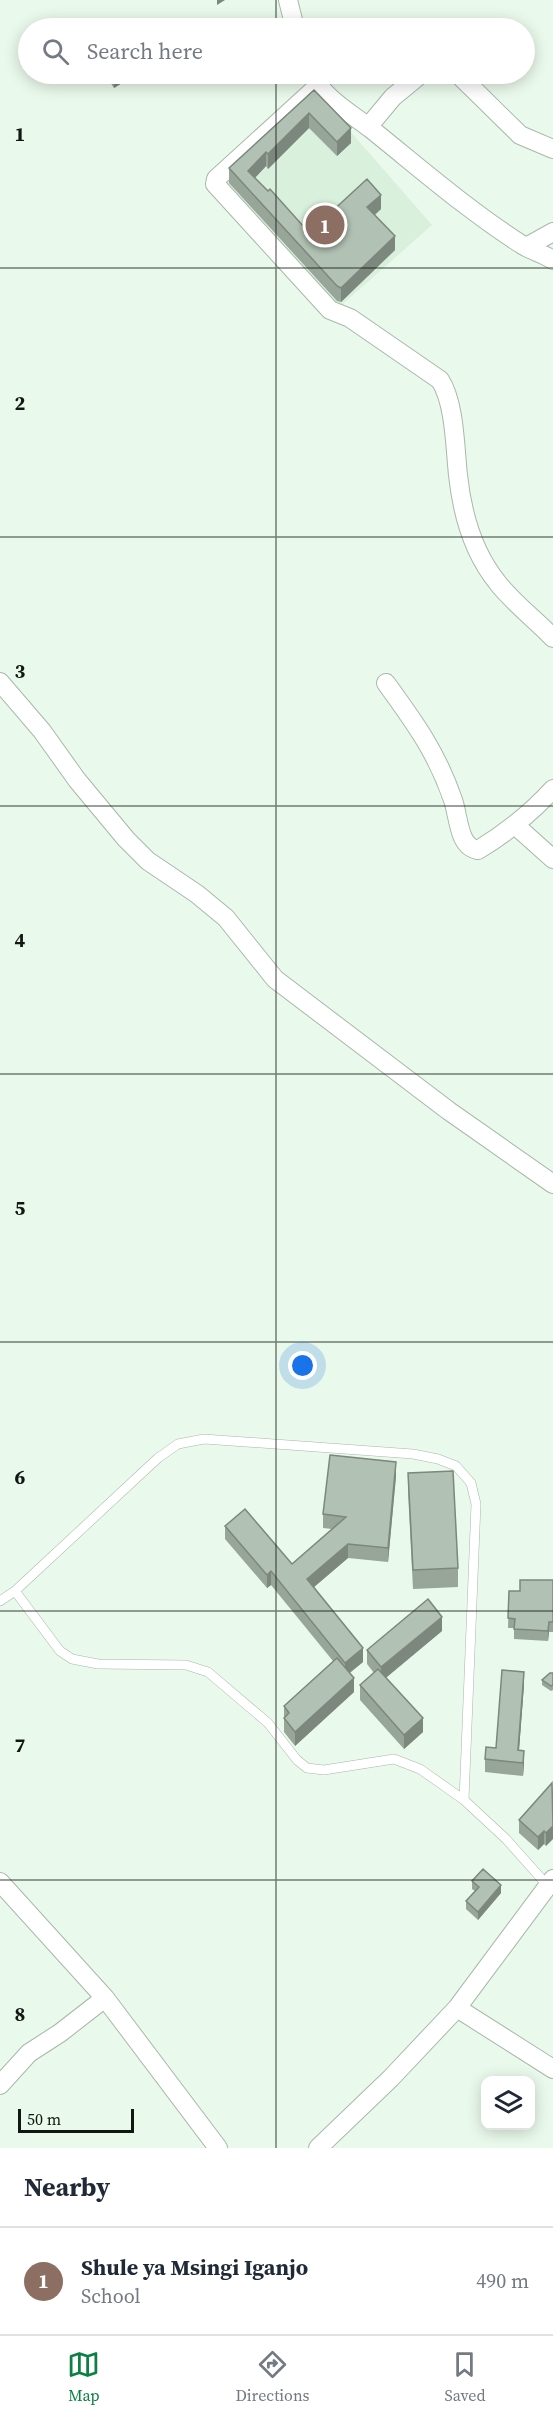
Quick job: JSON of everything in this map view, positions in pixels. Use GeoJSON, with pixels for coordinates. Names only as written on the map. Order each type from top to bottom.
{"type":"FeatureCollection","features":[{"type":"Feature","properties":{"kind":"street"},"geometry":{"type":"LineString","coordinates":[[288,0],[292,18]]}},
{"type":"Feature","properties":{"kind":"street"},"geometry":{"type":"LineString","coordinates":[[311,84],[216,179],[215,184],[330,309],[350,318],[440,380],[446,392],[451,418],[462,502],[478,554],[497,582],[553,638]]}},
{"type":"Feature","properties":{"kind":"street"},"geometry":{"type":"LineString","coordinates":[[319,84],[344,111],[368,127],[425,174],[525,247],[553,260]]}},
{"type":"Feature","properties":{"kind":"street"},"geometry":{"type":"LineString","coordinates":[[368,127],[393,97],[409,84]]}},
{"type":"Feature","properties":{"kind":"street"},"geometry":{"type":"LineString","coordinates":[[468,84],[520,135],[553,149]]}},
{"type":"Feature","properties":{"kind":"street"},"geometry":{"type":"LineString","coordinates":[[525,247],[553,232]]}},
{"type":"Feature","properties":{"kind":"street"},"geometry":{"type":"LineString","coordinates":[[0,682],[42,731],[77,780],[126,839],[148,861],[197,894],[226,918],[275,979],[449,1111],[553,1184]]}},
{"type":"Feature","properties":{"kind":"street"},"geometry":{"type":"LineString","coordinates":[[386,683],[434,752],[450,791],[465,845],[478,850],[515,825],[553,789]]}},
{"type":"Feature","properties":{"kind":"street"},"geometry":{"type":"LineString","coordinates":[[515,825],[553,859]]}},
{"type":"Feature","properties":{"kind":"street"},"geometry":{"type":"LineString","coordinates":[[0,1882],[105,1998],[218,2148]]}},
{"type":"Feature","properties":{"kind":"street"},"geometry":{"type":"LineString","coordinates":[[318,2148],[391,2078],[456,2008],[550,1882]]}},
{"type":"Feature","properties":{"kind":"street"},"geometry":{"type":"LineString","coordinates":[[0,2085],[29,2053],[60,2033],[105,1998]]}},
{"type":"Feature","properties":{"kind":"street"},"geometry":{"type":"LineString","coordinates":[[456,2008],[553,2070]]}},
{"type":"Feature","properties":{"kind":"lane"},"geometry":{"type":"LineString","coordinates":[[0,1601],[15,1591],[158,1458],[178,1444],[204,1439],[226,1440],[413,1454],[450,1462],[464,1473],[471,1483],[476,1504],[464,1800]]}},
{"type":"Feature","properties":{"kind":"lane"},"geometry":{"type":"LineString","coordinates":[[15,1591],[60,1651],[72,1659],[98,1664],[170,1664],[198,1667],[216,1678],[268,1723],[303,1766],[324,1770],[394,1759],[434,1778],[464,1800],[550,1882]]}},
{"type":"Feature","properties":{"kind":"shaded area"},"geometry":{"type":"Polygon","coordinates":[[[309,84],[432,225],[328,317],[207,178],[309,84]]]}},
{"type":"Feature","properties":{"kind":"building"},"geometry":{"type":"Polygon","coordinates":[[[314,90],[351,128],[337,142],[309,113],[248,171],[268,191],[270,189],[304,227],[310,222],[315,227],[367,179],[381,195],[367,207],[395,236],[341,288],[229,168],[314,90]]]}},
{"type":"Feature","properties":{"kind":"building"},"geometry":{"type":"Polygon","coordinates":[[[330,1455],[396,1462],[388,1548],[348,1544],[307,1579],[363,1648],[345,1663],[271,1571],[267,1575],[225,1526],[245,1509],[292,1564],[346,1517],[323,1514],[330,1455]]]}},
{"type":"Feature","properties":{"kind":"building"},"geometry":{"type":"Polygon","coordinates":[[[453,1471],[458,1568],[413,1570],[408,1473],[453,1471]]]}},
{"type":"Feature","properties":{"kind":"building"},"geometry":{"type":"Polygon","coordinates":[[[520,1580],[553,1580],[553,1622],[549,1622],[548,1631],[514,1629],[515,1619],[508,1618],[509,1591],[520,1591],[520,1580]]]}},
{"type":"Feature","properties":{"kind":"building"},"geometry":{"type":"Polygon","coordinates":[[[428,1599],[442,1617],[381,1667],[367,1650],[428,1599]]]}},
{"type":"Feature","properties":{"kind":"building"},"geometry":{"type":"Polygon","coordinates":[[[337,1658],[354,1678],[295,1732],[284,1718],[289,1713],[284,1706],[337,1658]]]}},
{"type":"Feature","properties":{"kind":"building"},"geometry":{"type":"Polygon","coordinates":[[[378,1669],[423,1718],[404,1735],[360,1685],[378,1669]]]}},
{"type":"Feature","properties":{"kind":"building"},"geometry":{"type":"Polygon","coordinates":[[[502,1670],[524,1672],[518,1750],[524,1751],[523,1763],[485,1759],[486,1747],[496,1748],[502,1670]]]}},
{"type":"Feature","properties":{"kind":"building"},"geometry":{"type":"Polygon","coordinates":[[[553,1673],[553,1685],[551,1686],[542,1680],[553,1673]]]}},
{"type":"Feature","properties":{"kind":"building"},"geometry":{"type":"Polygon","coordinates":[[[552,1783],[553,1826],[538,1837],[519,1820],[552,1783]]]}},
{"type":"Feature","properties":{"kind":"building"},"geometry":{"type":"Polygon","coordinates":[[[483,1869],[501,1885],[478,1912],[466,1901],[479,1887],[472,1881],[483,1869]]]}},
{"type":"Feature","properties":{"kind":"place","name":"Shule ya Msingi Iganjo"},"geometry":{"type":"Point","coordinates":[325,225]}}]}
